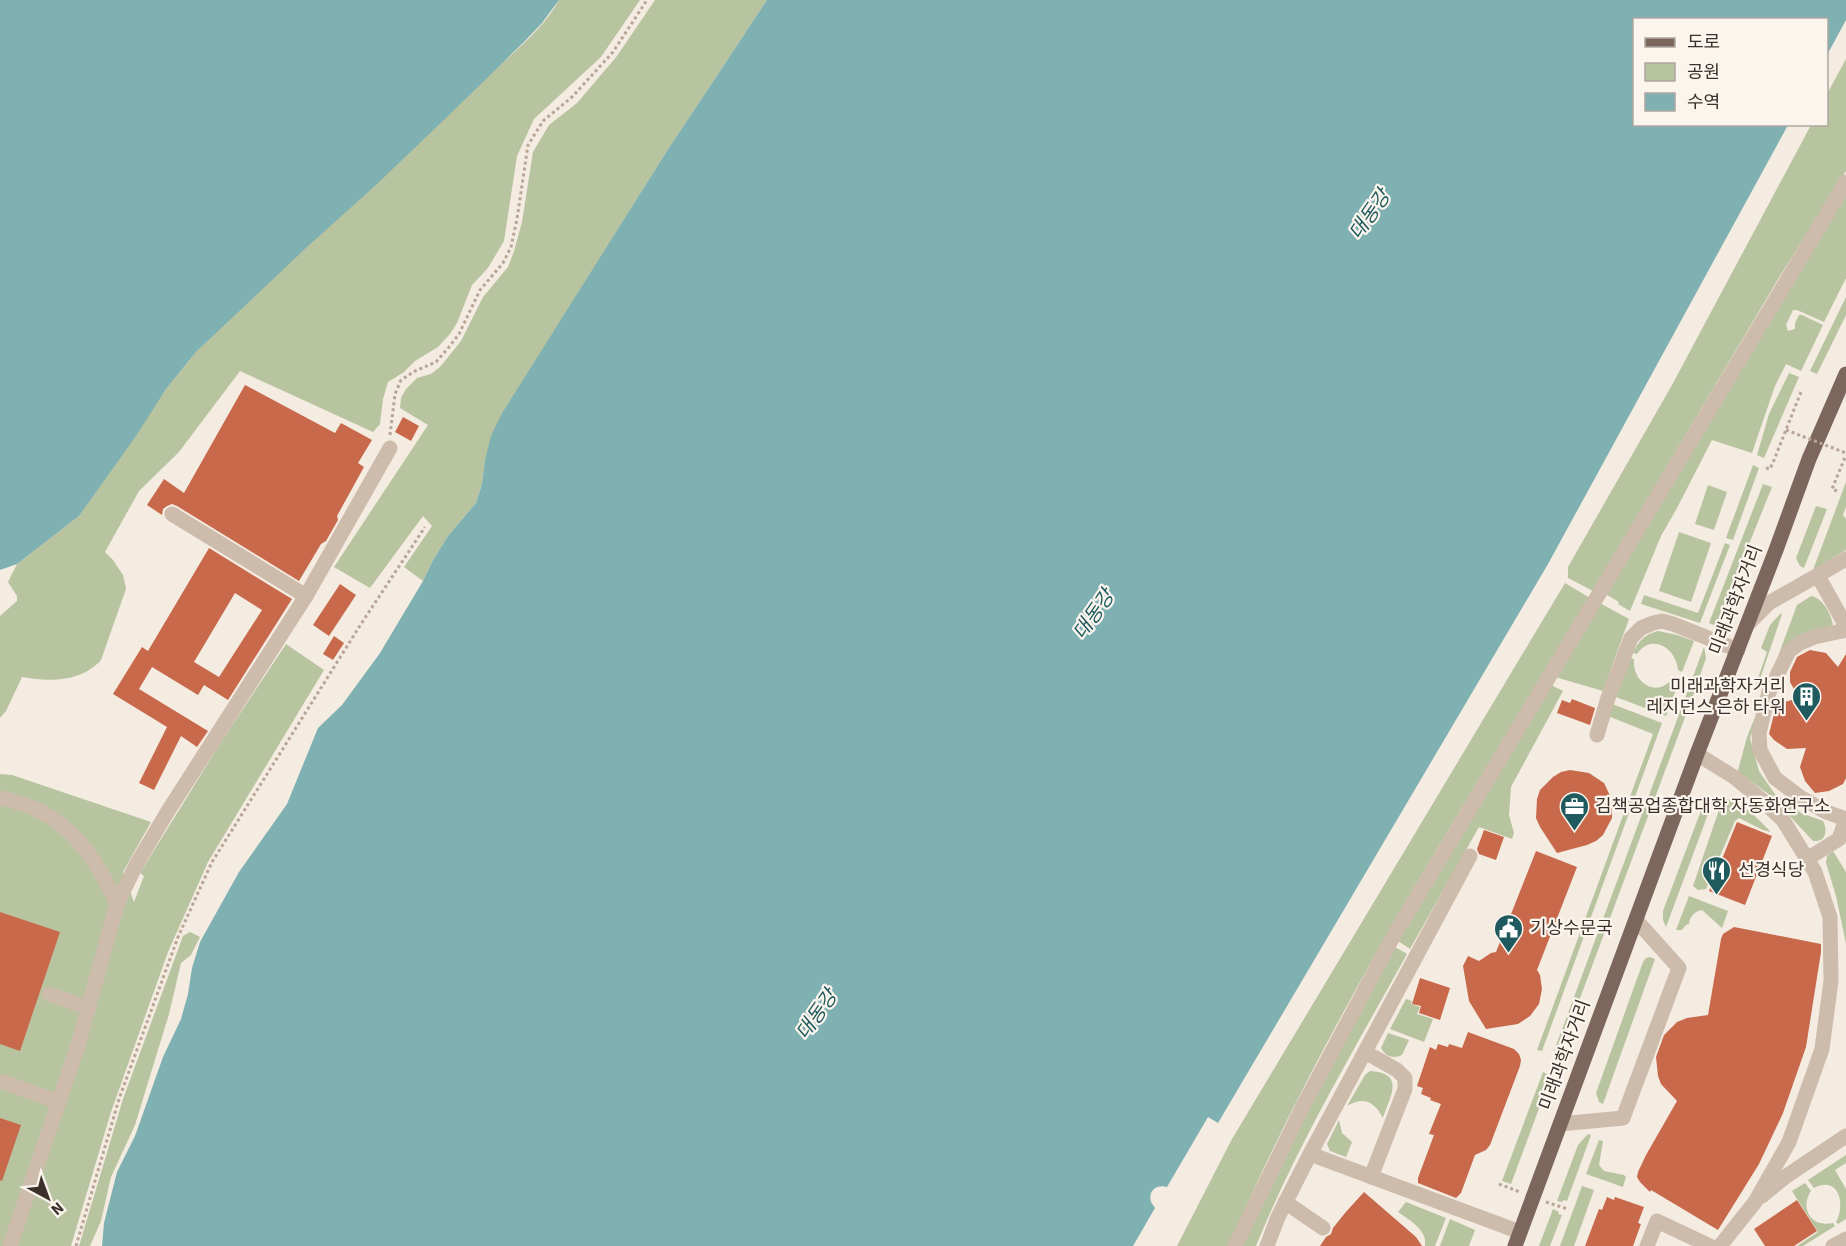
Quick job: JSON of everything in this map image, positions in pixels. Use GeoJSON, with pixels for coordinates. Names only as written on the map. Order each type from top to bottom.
{"type":"FeatureCollection","features":[{"type":"Feature","properties":{"kind":"main road","name":"미래과학자거리"},"geometry":{"type":"LineString","coordinates":[[1517,1239],[1809,459],[1846,374]]}},
{"type":"Feature","properties":{"kind":"street"},"geometry":{"type":"LineString","coordinates":[[1235,1246],[1303,1106],[1393,937],[1846,182]]}},
{"type":"Feature","properties":{"kind":"street"},"geometry":{"type":"LineString","coordinates":[[10,1246],[78,1045],[117,904],[136,865],[168,811],[306,596],[390,448]]}},
{"type":"Feature","properties":{"kind":"street"},"geometry":{"type":"LineString","coordinates":[[172,514],[306,596]]}},
{"type":"Feature","properties":{"kind":"street"},"geometry":{"type":"LineString","coordinates":[[1747,625],[1769,603],[1846,559]]}},
{"type":"Feature","properties":{"kind":"street"},"geometry":{"type":"LineString","coordinates":[[1807,859],[1839,840],[1846,819],[1826,812],[1800,797],[1776,778],[1760,750],[1759,734],[1761,717],[1769,692],[1789,651],[1814,637],[1846,628],[1818,576]]}},
{"type":"Feature","properties":{"kind":"street"},"geometry":{"type":"LineString","coordinates":[[1597,735],[1628,645],[1631,638],[1641,628],[1662,621],[1738,650]]}},
{"type":"Feature","properties":{"kind":"street"},"geometry":{"type":"LineString","coordinates":[[1697,754],[1734,777],[1783,820],[1815,872],[1830,917],[1831,981],[1822,1049],[1789,1142],[1755,1202],[1720,1246]]}},
{"type":"Feature","properties":{"kind":"street"},"geometry":{"type":"LineString","coordinates":[[0,798],[36,808],[58,821],[83,845],[105,878],[117,904]]}},
{"type":"Feature","properties":{"kind":"street"},"geometry":{"type":"LineString","coordinates":[[1267,1246],[1310,1154],[1470,856]]}},
{"type":"Feature","properties":{"kind":"street"},"geometry":{"type":"LineString","coordinates":[[1560,1124],[1623,1118],[1679,968],[1636,920]]}},
{"type":"Feature","properties":{"kind":"street"},"geometry":{"type":"LineString","coordinates":[[1831,981],[1846,972]]}},
{"type":"Feature","properties":{"kind":"street"},"geometry":{"type":"LineString","coordinates":[[49,994],[89,1008]]}},
{"type":"Feature","properties":{"kind":"street"},"geometry":{"type":"LineString","coordinates":[[1365,1052],[1397,1070],[1405,1078],[1405,1089],[1371,1177]]}},
{"type":"Feature","properties":{"kind":"street"},"geometry":{"type":"LineString","coordinates":[[3,1082],[59,1102]]}},
{"type":"Feature","properties":{"kind":"street"},"geometry":{"type":"LineString","coordinates":[[1755,1202],[1785,1177],[1846,1137]]}},
{"type":"Feature","properties":{"kind":"street"},"geometry":{"type":"LineString","coordinates":[[1310,1154],[1371,1177],[1517,1239]]}},
{"type":"Feature","properties":{"kind":"street"},"geometry":{"type":"LineString","coordinates":[[1286,1202],[1323,1228]]}},
{"type":"Feature","properties":{"kind":"street"},"geometry":{"type":"LineString","coordinates":[[1647,1246],[1657,1221],[1710,1246]]}},
{"type":"Feature","properties":{"kind":"street"},"geometry":{"type":"LineString","coordinates":[[1833,1246],[1846,1239]]}},
{"type":"Feature","properties":{"kind":"path"},"geometry":{"type":"LineString","coordinates":[[390,448],[395,393],[401,380],[436,362],[449,347],[459,334],[480,290],[503,263],[511,247],[528,145],[543,121],[572,97],[613,52],[647,0]]}},
{"type":"Feature","properties":{"kind":"path"},"geometry":{"type":"LineString","coordinates":[[1766,468],[1770,469],[1801,392],[1798,391]]}},
{"type":"Feature","properties":{"kind":"path"},"geometry":{"type":"LineString","coordinates":[[1786,430],[1846,454],[1832,489],[1837,491]]}},
{"type":"Feature","properties":{"kind":"path"},"geometry":{"type":"LineString","coordinates":[[76,1246],[119,1099],[178,937],[212,862],[361,624],[425,527]]}},
{"type":"Feature","properties":{"kind":"green space"},"geometry":{"type":"Polygon","coordinates":[[[559,0],[640,0],[601,57],[534,119],[517,156],[504,241],[488,268],[472,285],[457,323],[450,334],[438,347],[388,382],[380,424],[373,432],[240,371],[179,452],[139,491],[105,552],[123,575],[126,589],[101,660],[84,673],[64,679],[43,680],[22,677],[6,711],[0,718],[0,616],[17,601],[17,596],[8,582],[17,564],[79,516],[166,389],[196,352],[523,44],[544,23],[559,0]]]}},
{"type":"Feature","properties":{"kind":"green space"},"geometry":{"type":"Polygon","coordinates":[[[655,0],[767,0],[665,154],[585,282],[485,460],[482,484],[476,503],[448,536],[423,581],[404,567],[432,526],[423,516],[370,588],[334,567],[428,425],[400,408],[401,398],[417,378],[431,374],[440,367],[461,341],[483,297],[508,267],[522,222],[533,152],[549,125],[577,103],[617,56],[655,0]]]}},
{"type":"Feature","properties":{"kind":"green space"},"geometry":{"type":"Polygon","coordinates":[[[1846,59],[1846,171],[1780,276],[1593,591],[1568,578],[1568,567],[1672,385],[1810,126],[1828,126],[1828,92],[1846,59]]]}},
{"type":"Feature","properties":{"kind":"green space"},"geometry":{"type":"Polygon","coordinates":[[[1846,191],[1846,278],[1824,322],[1793,310],[1786,325],[1788,331],[1795,329],[1799,315],[1802,315],[1823,325],[1801,371],[1786,364],[1775,386],[1752,453],[1712,440],[1661,536],[1630,611],[1604,593],[1846,191]]]}},
{"type":"Feature","properties":{"kind":"green space"},"geometry":{"type":"Polygon","coordinates":[[[1846,297],[1846,315],[1817,374],[1810,371],[1846,297]]]}},
{"type":"Feature","properties":{"kind":"green space"},"geometry":{"type":"Polygon","coordinates":[[[1789,373],[1799,377],[1764,458],[1757,455],[1769,414],[1789,373]]]}},
{"type":"Feature","properties":{"kind":"green space"},"geometry":{"type":"Polygon","coordinates":[[[1753,465],[1759,468],[1733,540],[1726,538],[1753,465]]]}},
{"type":"Feature","properties":{"kind":"green space"},"geometry":{"type":"Polygon","coordinates":[[[1846,482],[1846,507],[1843,515],[1846,519],[1846,550],[1813,570],[1846,482]]]}},
{"type":"Feature","properties":{"kind":"green space"},"geometry":{"type":"Polygon","coordinates":[[[1763,484],[1772,487],[1716,626],[1709,623],[1763,484]]]}},
{"type":"Feature","properties":{"kind":"green space"},"geometry":{"type":"Polygon","coordinates":[[[1708,485],[1727,492],[1714,530],[1695,524],[1708,485]]]}},
{"type":"Feature","properties":{"kind":"green space"},"geometry":{"type":"Polygon","coordinates":[[[1816,506],[1827,509],[1804,568],[1800,566],[1796,558],[1816,506]]]}},
{"type":"Feature","properties":{"kind":"green space"},"geometry":{"type":"Polygon","coordinates":[[[1679,532],[1711,543],[1691,602],[1659,591],[1679,532]]]}},
{"type":"Feature","properties":{"kind":"green space"},"geometry":{"type":"Polygon","coordinates":[[[1725,543],[1730,545],[1700,623],[1641,604],[1644,595],[1698,613],[1725,543]]]}},
{"type":"Feature","properties":{"kind":"green space"},"geometry":{"type":"Polygon","coordinates":[[[1565,583],[1590,598],[1445,836],[1352,996],[1267,1161],[1229,1246],[1177,1246],[1232,1139],[1565,583]]]}},
{"type":"Feature","properties":{"kind":"green space"},"geometry":{"type":"Polygon","coordinates":[[[1811,596],[1826,607],[1833,625],[1811,633],[1767,686],[1797,605],[1811,596]]]}},
{"type":"Feature","properties":{"kind":"green space"},"geometry":{"type":"Polygon","coordinates":[[[1598,602],[1629,619],[1603,691],[1555,677],[1598,602]]]}},
{"type":"Feature","properties":{"kind":"green space"},"geometry":{"type":"Polygon","coordinates":[[[1781,613],[1758,685],[1756,684],[1767,652],[1761,648],[1770,625],[1781,613]]]}},
{"type":"Feature","properties":{"kind":"green space"},"geometry":{"type":"Polygon","coordinates":[[[1658,631],[1694,641],[1682,672],[1678,670],[1673,655],[1662,646],[1649,644],[1637,654],[1633,653],[1642,639],[1658,631]]]}},
{"type":"Feature","properties":{"kind":"green space"},"geometry":{"type":"Polygon","coordinates":[[[286,644],[324,670],[208,862],[168,952],[111,1112],[71,1246],[0,1246],[0,774],[12,775],[151,822],[123,872],[134,902],[144,876],[140,873],[223,739],[286,644]]]}},
{"type":"Feature","properties":{"kind":"green space"},"geometry":{"type":"Polygon","coordinates":[[[1704,647],[1706,658],[1693,696],[1564,1041],[1554,1051],[1704,647]]]}},
{"type":"Feature","properties":{"kind":"green space"},"geometry":{"type":"Polygon","coordinates":[[[1631,658],[1634,659],[1637,676],[1648,686],[1662,687],[1674,676],[1680,679],[1666,716],[1616,697],[1631,658]]]}},
{"type":"Feature","properties":{"kind":"green space"},"geometry":{"type":"Polygon","coordinates":[[[1551,685],[1563,691],[1511,787],[1509,815],[1514,833],[1512,839],[1479,827],[1410,949],[1398,941],[1551,685]]]}},
{"type":"Feature","properties":{"kind":"green space"},"geometry":{"type":"Polygon","coordinates":[[[1762,700],[1750,738],[1759,771],[1774,793],[1801,813],[1823,821],[1825,835],[1821,840],[1813,841],[1771,796],[1738,770],[1747,737],[1762,700]]]}},
{"type":"Feature","properties":{"kind":"green space"},"geometry":{"type":"Polygon","coordinates":[[[1612,704],[1662,723],[1542,1051],[1537,1050],[1653,734],[1608,716],[1612,704]]]}},
{"type":"Feature","properties":{"kind":"green space"},"geometry":{"type":"Polygon","coordinates":[[[1714,798],[1666,927],[1663,911],[1702,808],[1706,799],[1714,798]]]}},
{"type":"Feature","properties":{"kind":"green space"},"geometry":{"type":"Polygon","coordinates":[[[1723,798],[1743,807],[1771,832],[1739,818],[1735,821],[1706,889],[1698,890],[1693,886],[1723,798]]]}},
{"type":"Feature","properties":{"kind":"green space"},"geometry":{"type":"Polygon","coordinates":[[[1833,851],[1846,872],[1846,944],[1826,863],[1827,856],[1833,851]]]}},
{"type":"Feature","properties":{"kind":"green space"},"geometry":{"type":"Polygon","coordinates":[[[1689,896],[1728,911],[1722,928],[1702,910],[1693,914],[1689,924],[1682,930],[1676,930],[1689,896]]]}},
{"type":"Feature","properties":{"kind":"green space"},"geometry":{"type":"Polygon","coordinates":[[[190,932],[200,937],[191,955],[181,963],[169,1014],[135,1125],[111,1177],[101,1221],[90,1246],[79,1246],[123,1099],[183,936],[190,932]]]}},
{"type":"Feature","properties":{"kind":"green space"},"geometry":{"type":"Polygon","coordinates":[[[1395,947],[1407,954],[1289,1171],[1256,1246],[1241,1246],[1309,1109],[1395,947]]]}},
{"type":"Feature","properties":{"kind":"green space"},"geometry":{"type":"Polygon","coordinates":[[[1650,957],[1655,959],[1603,1104],[1599,1102],[1596,1093],[1643,962],[1650,957]]]}},
{"type":"Feature","properties":{"kind":"green space"},"geometry":{"type":"Polygon","coordinates":[[[1406,999],[1412,1001],[1411,1004],[1420,1007],[1417,1014],[1433,1019],[1424,1042],[1390,1029],[1406,999]]]}},
{"type":"Feature","properties":{"kind":"green space"},"geometry":{"type":"Polygon","coordinates":[[[1388,1033],[1409,1040],[1402,1055],[1390,1056],[1381,1048],[1388,1033]]]}},
{"type":"Feature","properties":{"kind":"green space"},"geometry":{"type":"Polygon","coordinates":[[[1370,1071],[1388,1076],[1392,1081],[1393,1087],[1383,1118],[1368,1102],[1359,1101],[1347,1106],[1365,1075],[1370,1071]]]}},
{"type":"Feature","properties":{"kind":"green space"},"geometry":{"type":"Polygon","coordinates":[[[1543,1072],[1551,1076],[1511,1184],[1502,1181],[1543,1072]]]}},
{"type":"Feature","properties":{"kind":"green space"},"geometry":{"type":"Polygon","coordinates":[[[1339,1120],[1342,1133],[1352,1142],[1346,1157],[1330,1151],[1327,1144],[1339,1120]]]}},
{"type":"Feature","properties":{"kind":"green space"},"geometry":{"type":"Polygon","coordinates":[[[1588,1134],[1591,1135],[1567,1201],[1557,1201],[1578,1145],[1588,1134]]]}},
{"type":"Feature","properties":{"kind":"green space"},"geometry":{"type":"Polygon","coordinates":[[[1599,1140],[1603,1141],[1599,1165],[1604,1171],[1624,1175],[1626,1177],[1623,1187],[1586,1174],[1599,1140]]]}},
{"type":"Feature","properties":{"kind":"green space"},"geometry":{"type":"Polygon","coordinates":[[[1846,1155],[1846,1163],[1835,1170],[1846,1189],[1846,1219],[1838,1224],[1836,1222],[1840,1200],[1835,1189],[1829,1185],[1814,1188],[1808,1180],[1846,1155]]]}},
{"type":"Feature","properties":{"kind":"green space"},"geometry":{"type":"Polygon","coordinates":[[[1805,1183],[1811,1191],[1806,1204],[1810,1216],[1819,1223],[1833,1223],[1835,1226],[1803,1246],[1797,1246],[1818,1232],[1792,1191],[1805,1183]]]}},
{"type":"Feature","properties":{"kind":"green space"},"geometry":{"type":"Polygon","coordinates":[[[1582,1186],[1594,1190],[1574,1246],[1560,1246],[1582,1186]]]}},
{"type":"Feature","properties":{"kind":"green space"},"geometry":{"type":"Polygon","coordinates":[[[1406,1202],[1446,1218],[1435,1246],[1425,1246],[1421,1230],[1398,1212],[1406,1202]]]}},
{"type":"Feature","properties":{"kind":"green space"},"geometry":{"type":"Polygon","coordinates":[[[1553,1209],[1562,1215],[1550,1246],[1539,1246],[1553,1209]]]}},
{"type":"Feature","properties":{"kind":"green space"},"geometry":{"type":"Polygon","coordinates":[[[1450,1219],[1475,1230],[1469,1246],[1440,1246],[1450,1219]]]}},
{"type":"Feature","properties":{"kind":"water"},"geometry":{"type":"Polygon","coordinates":[[[0,0],[559,0],[524,42],[448,116],[196,352],[166,389],[136,436],[79,516],[17,564],[0,570],[0,0]]]}},
{"type":"Feature","properties":{"kind":"water","name":"대동강"},"geometry":{"type":"Polygon","coordinates":[[[767,0],[1846,0],[1846,20],[1828,53],[1828,18],[1633,18],[1633,126],[1787,126],[1548,564],[1218,1123],[1208,1117],[1167,1187],[1156,1188],[1152,1192],[1150,1198],[1155,1208],[1133,1246],[102,1246],[104,1223],[117,1172],[135,1136],[163,1057],[181,1019],[200,942],[239,872],[287,804],[318,728],[342,705],[380,653],[448,536],[476,503],[491,436],[501,415],[665,154],[767,0]]]}},
{"type":"Feature","properties":{"kind":"building"},"geometry":{"type":"Polygon","coordinates":[[[245,385],[335,433],[341,423],[372,440],[358,463],[364,467],[337,516],[338,520],[299,581],[177,506],[172,504],[167,506],[163,509],[162,515],[147,505],[164,479],[184,493],[245,385]]]}},
{"type":"Feature","properties":{"kind":"building"},"geometry":{"type":"Polygon","coordinates":[[[403,417],[419,426],[411,441],[395,432],[403,417]]]}},
{"type":"Feature","properties":{"kind":"building"},"geometry":{"type":"Polygon","coordinates":[[[209,548],[292,599],[228,700],[204,685],[198,695],[152,667],[139,689],[208,731],[197,747],[181,736],[154,790],[139,783],[167,727],[113,694],[142,647],[148,651],[209,548]],[[235,593],[194,662],[219,677],[262,610],[235,593]]]}},
{"type":"Feature","properties":{"kind":"building"},"geometry":{"type":"Polygon","coordinates":[[[340,584],[356,595],[329,636],[313,625],[340,584]]]}},
{"type":"Feature","properties":{"kind":"building"},"geometry":{"type":"Polygon","coordinates":[[[334,636],[344,643],[333,660],[323,654],[334,636]]]}},
{"type":"Feature","properties":{"kind":"building","name":"미래과학자거리 레지던스 은하 타워"},"geometry":{"type":"Polygon","coordinates":[[[1810,650],[1826,653],[1838,667],[1846,654],[1846,778],[1843,784],[1829,791],[1815,793],[1805,781],[1800,767],[1806,748],[1787,749],[1769,734],[1775,710],[1781,703],[1799,698],[1790,682],[1790,672],[1797,657],[1810,650]]]}},
{"type":"Feature","properties":{"kind":"building"},"geometry":{"type":"Polygon","coordinates":[[[1572,699],[1595,708],[1590,725],[1557,713],[1562,700],[1570,703],[1572,699]]]}},
{"type":"Feature","properties":{"kind":"building","name":"김책공업종합대학 자동화연구소"},"geometry":{"type":"Polygon","coordinates":[[[1570,770],[1589,773],[1604,783],[1612,800],[1612,818],[1603,835],[1596,841],[1557,853],[1536,818],[1537,799],[1540,790],[1553,777],[1570,770]]]}},
{"type":"Feature","properties":{"kind":"building"},"geometry":{"type":"Polygon","coordinates":[[[1737,822],[1772,836],[1745,905],[1709,891],[1737,822]]]}},
{"type":"Feature","properties":{"kind":"building"},"geometry":{"type":"Polygon","coordinates":[[[1484,830],[1504,837],[1496,860],[1479,854],[1477,849],[1484,830]]]}},
{"type":"Feature","properties":{"kind":"building","name":"기상수문국"},"geometry":{"type":"Polygon","coordinates":[[[1536,851],[1577,867],[1537,970],[1542,989],[1539,1004],[1530,1016],[1518,1024],[1486,1029],[1469,1001],[1463,966],[1468,956],[1479,961],[1496,952],[1536,851]]]}},
{"type":"Feature","properties":{"kind":"building"},"geometry":{"type":"Polygon","coordinates":[[[0,912],[60,932],[20,1051],[0,1044],[0,912]]]}},
{"type":"Feature","properties":{"kind":"building"},"geometry":{"type":"Polygon","coordinates":[[[1734,927],[1821,944],[1821,952],[1806,1047],[1783,1113],[1759,1164],[1718,1230],[1651,1190],[1650,1192],[1637,1177],[1646,1155],[1677,1101],[1661,1084],[1658,1076],[1656,1057],[1664,1035],[1677,1022],[1708,1015],[1721,939],[1723,934],[1734,927]]]}},
{"type":"Feature","properties":{"kind":"building"},"geometry":{"type":"Polygon","coordinates":[[[1420,978],[1450,988],[1440,1020],[1419,1013],[1421,1006],[1412,1004],[1420,978]]]}},
{"type":"Feature","properties":{"kind":"building"},"geometry":{"type":"Polygon","coordinates":[[[1468,1032],[1514,1049],[1521,1060],[1490,1145],[1486,1150],[1475,1155],[1461,1193],[1456,1198],[1418,1183],[1434,1135],[1429,1134],[1441,1104],[1421,1094],[1423,1088],[1417,1086],[1430,1047],[1436,1050],[1438,1044],[1448,1047],[1449,1044],[1462,1048],[1468,1032]]]}},
{"type":"Feature","properties":{"kind":"building"},"geometry":{"type":"Polygon","coordinates":[[[0,1118],[21,1125],[2,1181],[0,1180],[0,1118]]]}},
{"type":"Feature","properties":{"kind":"building"},"geometry":{"type":"Polygon","coordinates":[[[1364,1192],[1416,1237],[1422,1246],[1320,1246],[1364,1192]]]}},
{"type":"Feature","properties":{"kind":"building"},"geometry":{"type":"Polygon","coordinates":[[[1607,1197],[1614,1200],[1615,1197],[1644,1207],[1633,1246],[1585,1246],[1599,1209],[1602,1210],[1607,1197]]]}},
{"type":"Feature","properties":{"kind":"building"},"geometry":{"type":"Polygon","coordinates":[[[1797,1200],[1817,1231],[1794,1246],[1765,1246],[1754,1229],[1797,1200]]]}},
{"type":"Feature","properties":{"kind":"place","name":"미래과학자거리 레지던스 은하 타워"},"geometry":{"type":"Point","coordinates":[1807,722]}},
{"type":"Feature","properties":{"kind":"place","name":"김책공업종합대학 자동화연구소"},"geometry":{"type":"Point","coordinates":[1574,832]}},
{"type":"Feature","properties":{"kind":"place","name":"선경식당"},"geometry":{"type":"Point","coordinates":[1717,896]}},
{"type":"Feature","properties":{"kind":"place","name":"기상수문국"},"geometry":{"type":"Point","coordinates":[1509,954]}}]}
